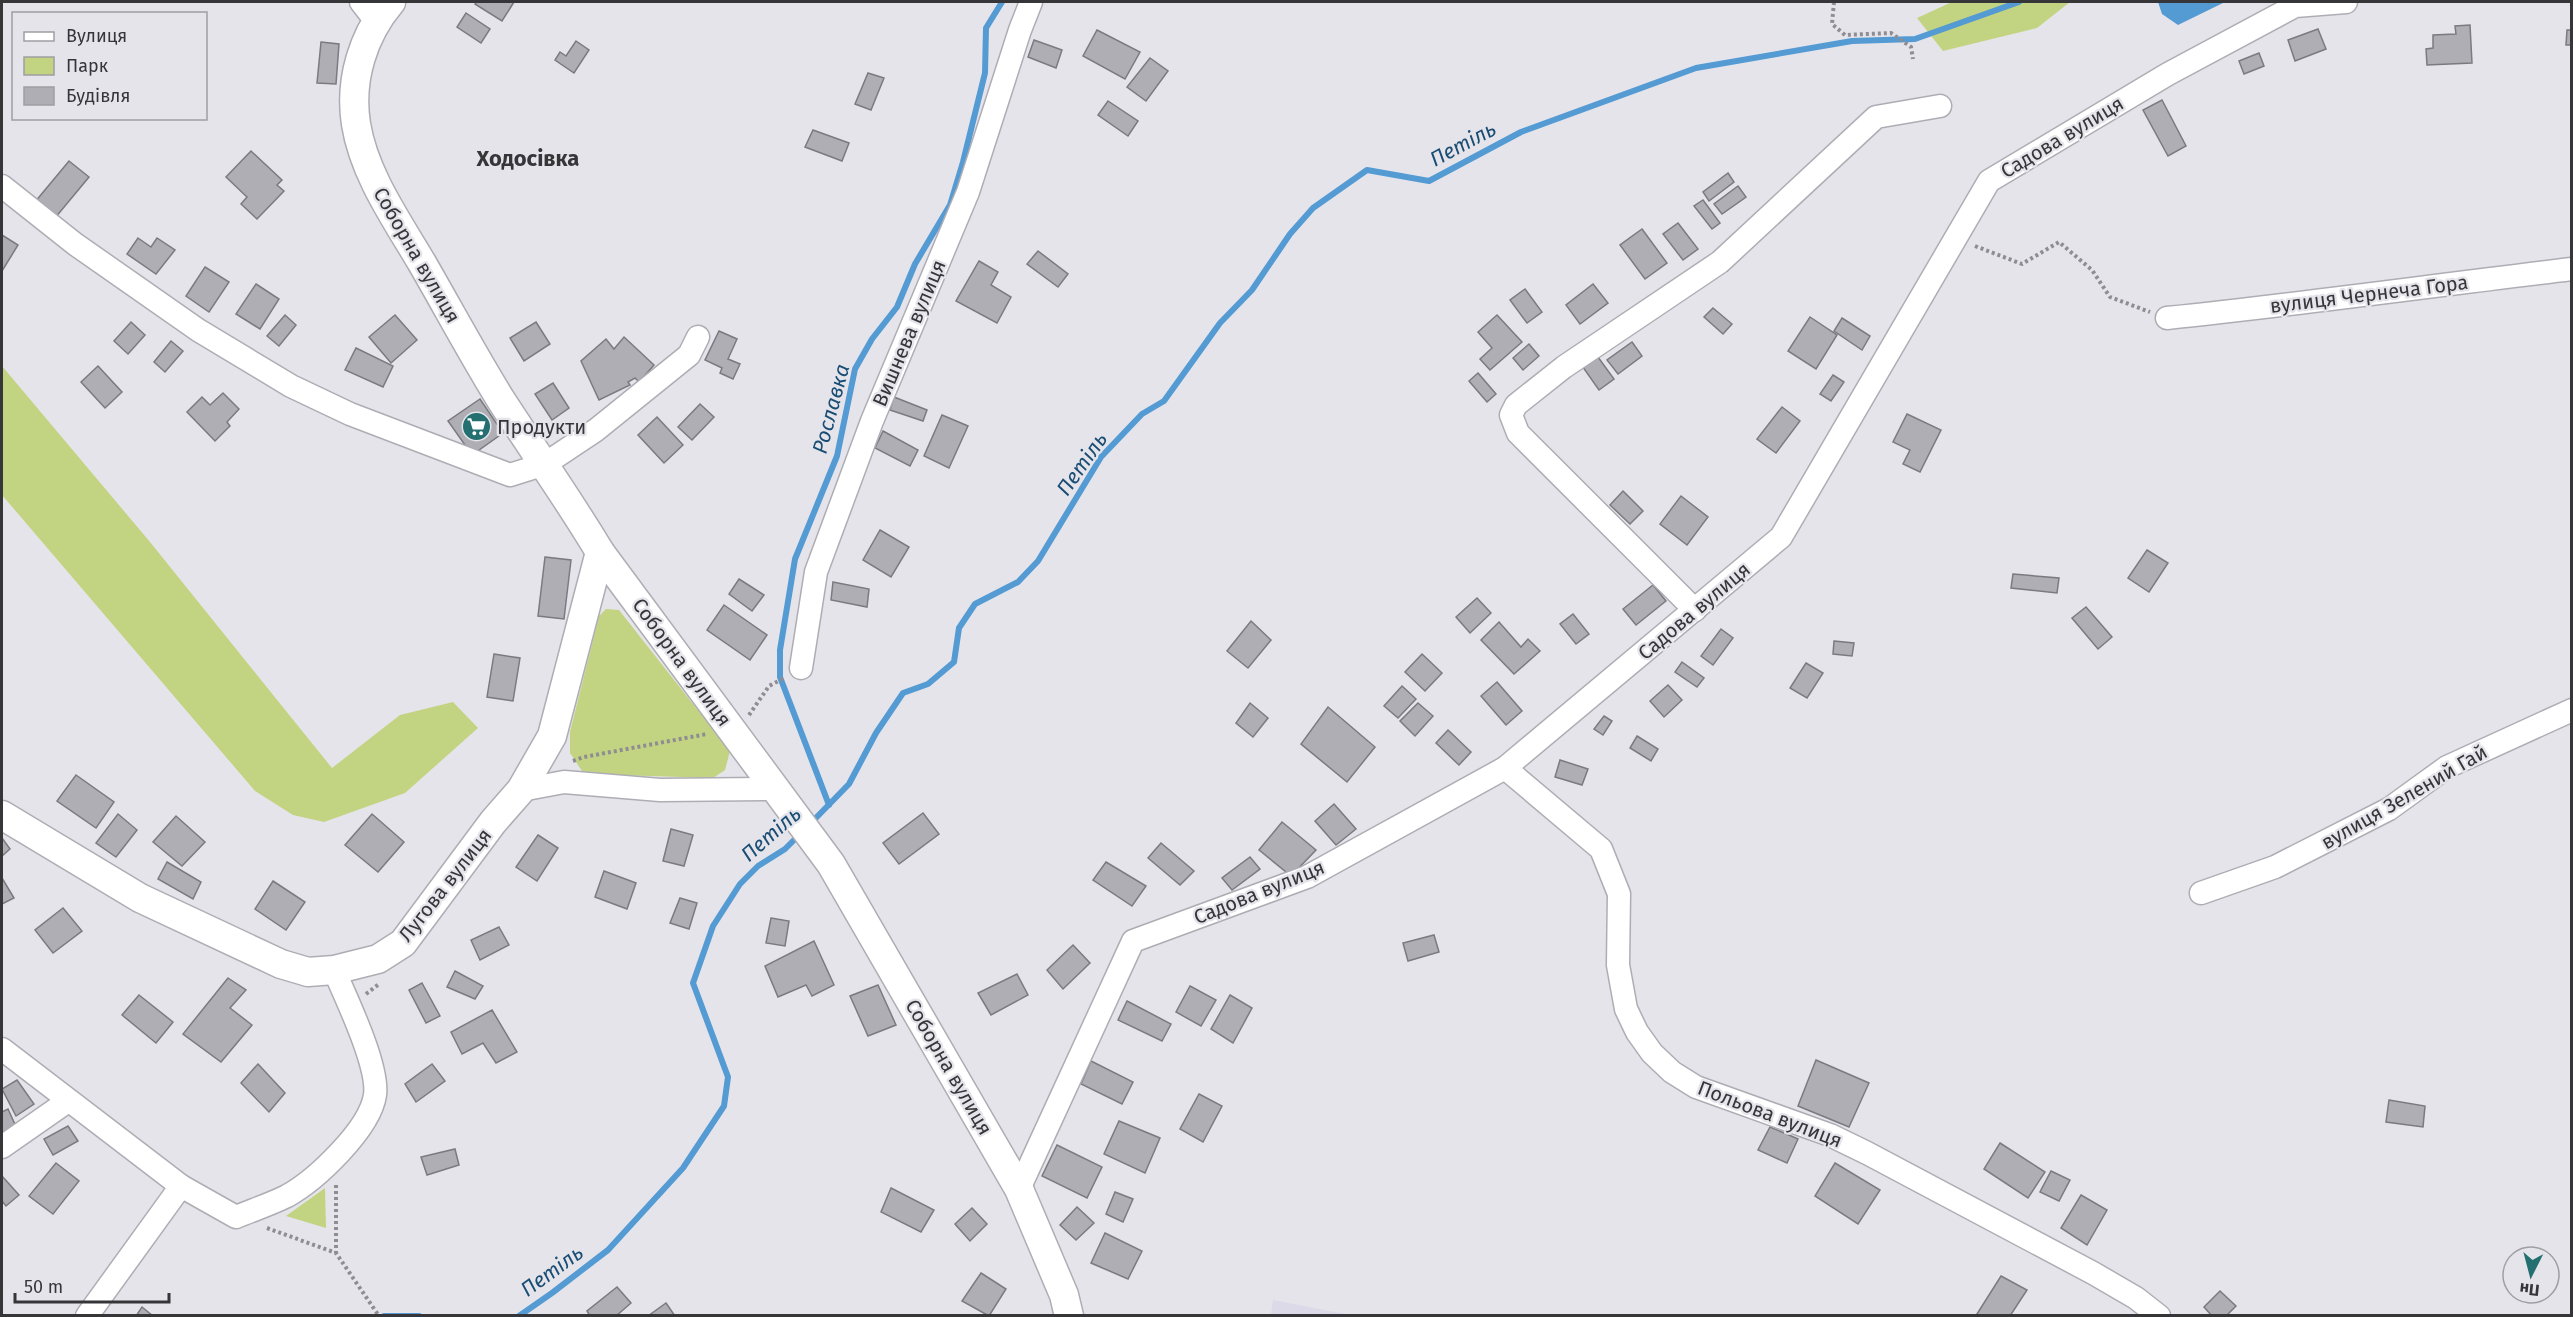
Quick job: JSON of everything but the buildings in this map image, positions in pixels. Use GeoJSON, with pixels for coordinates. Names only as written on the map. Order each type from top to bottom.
{"type":"FeatureCollection","features":[{"type":"Feature","properties":{"kind":"street","name":"Вишнева вулиця"},"geometry":{"type":"LineString","coordinates":[[801,668],[816,572],[872,421],[968,192],[1031,2]]}},
{"type":"Feature","properties":{"kind":"street","name":"Садова вулиця"},"geometry":{"type":"LineString","coordinates":[[1019,1190],[1133,941],[1306,877],[1505,768],[1781,537],[1989,181],[2168,74],[2295,6],[2346,2]]}},
{"type":"Feature","properties":{"kind":"street","name":"Соборна вулиця"},"geometry":{"type":"LineString","coordinates":[[376,8],[354,89],[356,125],[376,184],[501,399],[600,552],[831,864],[1019,1190],[1064,1295],[1069,1316]]}},
{"type":"Feature","properties":{"kind":"street"},"geometry":{"type":"LineString","coordinates":[[1695,610],[1518,433],[1511,415],[1516,405],[1564,367],[1720,262],[1876,117],[1940,106]]}},
{"type":"Feature","properties":{"kind":"street"},"geometry":{"type":"LineString","coordinates":[[2,186],[75,244],[198,330],[291,386],[350,414],[510,475],[545,464],[596,430],[689,355],[698,337]]}},
{"type":"Feature","properties":{"kind":"street","name":"вулиця Чернеча Гора"},"geometry":{"type":"LineString","coordinates":[[2167,318],[2320,302],[2373,292],[2571,269]]}},
{"type":"Feature","properties":{"kind":"street","name":"Лугова вулиця"},"geometry":{"type":"LineString","coordinates":[[2,815],[140,898],[281,964],[308,972],[334,970],[378,959],[403,943],[493,822],[521,790],[552,736],[600,552]]}},
{"type":"Feature","properties":{"kind":"street","name":"вулиця Зелений Гай"},"geometry":{"type":"LineString","coordinates":[[2202,893],[2275,867],[2390,809],[2447,767],[2571,710]]}},
{"type":"Feature","properties":{"kind":"street","name":"Польова вулиця"},"geometry":{"type":"LineString","coordinates":[[1505,768],[1601,849],[1619,894],[1618,965],[1626,1009],[1637,1032],[1652,1053],[1672,1072],[1696,1087],[1830,1135],[1867,1153],[2093,1273],[2136,1298],[2159,1316]]}},
{"type":"Feature","properties":{"kind":"street"},"geometry":{"type":"LineString","coordinates":[[521,790],[564,782],[660,790],[780,795]]}},
{"type":"Feature","properties":{"kind":"street"},"geometry":{"type":"LineString","coordinates":[[2,1049],[181,1186],[236,1217],[288,1195],[334,1158],[369,1117],[375,1093],[369,1055],[334,970]]}},
{"type":"Feature","properties":{"kind":"street"},"geometry":{"type":"LineString","coordinates":[[2,1147],[68,1101]]}},
{"type":"Feature","properties":{"kind":"street"},"geometry":{"type":"LineString","coordinates":[[87,1316],[181,1186]]}},
{"type":"Feature","properties":{"kind":"path"},"geometry":{"type":"LineString","coordinates":[[1833,2],[1832,24],[1845,35],[1891,33],[1911,47],[1913,58]]}},
{"type":"Feature","properties":{"kind":"path"},"geometry":{"type":"LineString","coordinates":[[1954,238],[2022,264],[2059,242],[2092,270],[2110,297],[2167,318]]}},
{"type":"Feature","properties":{"kind":"path"},"geometry":{"type":"LineString","coordinates":[[564,782],[570,762],[584,757],[699,737],[729,726],[750,715],[769,686]]}},
{"type":"Feature","properties":{"kind":"path"},"geometry":{"type":"LineString","coordinates":[[347,1000],[370,992],[379,983]]}},
{"type":"Feature","properties":{"kind":"path"},"geometry":{"type":"LineString","coordinates":[[334,1158],[338,1221],[336,1253]]}},
{"type":"Feature","properties":{"kind":"path"},"geometry":{"type":"LineString","coordinates":[[236,1217],[336,1253],[373,1304],[379,1316]]}},
{"type":"Feature","properties":{"kind":"shaded area"},"geometry":{"type":"Polygon","coordinates":[[[1273,1300],[1350,1315],[1271,1315],[1273,1300]]]}},
{"type":"Feature","properties":{"kind":"green space"},"geometry":{"type":"Polygon","coordinates":[[[1952,2],[2070,2],[2037,28],[1943,51],[1917,18],[1952,2]]]}},
{"type":"Feature","properties":{"kind":"green space"},"geometry":{"type":"Polygon","coordinates":[[[2,366],[150,542],[332,768],[400,715],[453,702],[478,728],[405,793],[324,822],[293,815],[255,791],[2,495],[2,366]]]}},
{"type":"Feature","properties":{"kind":"green space"},"geometry":{"type":"Polygon","coordinates":[[[606,609],[619,610],[730,751],[725,770],[713,778],[584,774],[570,753],[570,732],[599,616],[606,609]]]}},
{"type":"Feature","properties":{"kind":"green space"},"geometry":{"type":"Polygon","coordinates":[[[325,1188],[326,1228],[286,1216],[325,1188]]]}},
{"type":"Feature","properties":{"kind":"water"},"geometry":{"type":"Polygon","coordinates":[[[2158,2],[2223,3],[2178,25],[2162,14],[2158,2]]]}},
{"type":"Feature","properties":{"kind":"waterway","name":"Рославка"},"geometry":{"type":"LineString","coordinates":[[829,805],[780,677],[780,650],[795,559],[837,456],[855,369],[872,339],[897,307],[915,264],[950,205],[985,73],[986,28],[1002,2]]}},
{"type":"Feature","properties":{"kind":"waterway","name":"Петіль"},"geometry":{"type":"LineString","coordinates":[[810,824],[849,784],[876,733],[903,693],[928,684],[954,662],[959,628],[975,604],[1018,582],[1038,561],[1101,457],[1142,414],[1164,401],[1220,323],[1252,290],[1290,234],[1313,208],[1367,170],[1429,181],[1521,132],[1696,68],[1852,41],[1915,39],[2019,2]]}},
{"type":"Feature","properties":{"kind":"waterway","name":"Петіль"},"geometry":{"type":"LineString","coordinates":[[519,1316],[608,1250],[683,1168],[724,1106],[728,1077],[693,983],[713,926],[740,884],[758,866],[785,849],[799,835]]}},
{"type":"Feature","properties":{"kind":"waterway","name":"Петіль"},"geometry":{"type":"LineString","coordinates":[[384,1316],[419,1316]]}},
{"type":"Feature","properties":{"kind":"place","name":"Продукти"},"geometry":{"type":"Point","coordinates":[476,427]}},
{"type":"Feature","properties":{"kind":"district","name":"Ходосівка"},"geometry":{"type":"Point","coordinates":[528,158]}}]}
